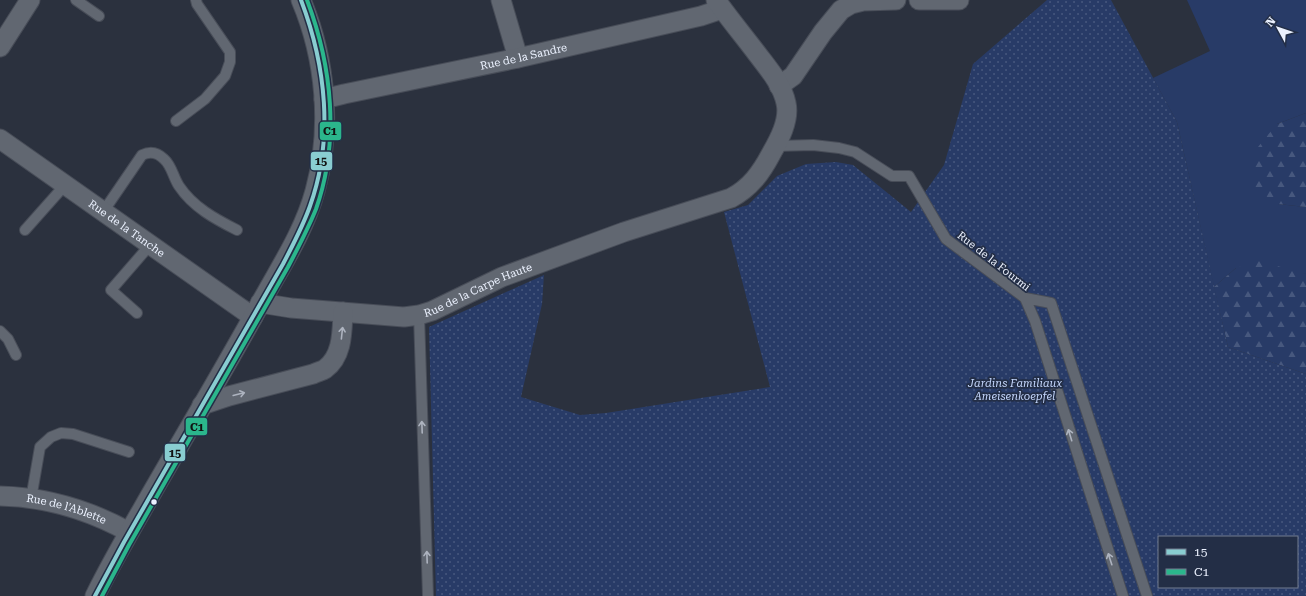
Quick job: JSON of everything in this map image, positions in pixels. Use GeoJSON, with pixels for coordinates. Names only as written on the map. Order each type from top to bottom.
{"type":"FeatureCollection","features":[{"type":"Feature","properties":{"kind":"street"},"geometry":{"type":"LineString","coordinates":[[0,47],[30,0]]}},
{"type":"Feature","properties":{"kind":"street"},"geometry":{"type":"LineString","coordinates":[[95,596],[129,532],[257,310],[306,218],[321,166],[324,99],[321,72],[316,48],[301,0]]}},
{"type":"Feature","properties":{"kind":"street"},"geometry":{"type":"LineString","coordinates":[[501,0],[518,58]]}},
{"type":"Feature","properties":{"kind":"street"},"geometry":{"type":"LineString","coordinates":[[779,86],[793,76],[823,32],[841,10],[851,2],[896,0]]}},
{"type":"Feature","properties":{"kind":"street"},"geometry":{"type":"LineString","coordinates":[[919,0],[959,0]]}},
{"type":"Feature","properties":{"kind":"street","name":"Rue de la Sandre"},"geometry":{"type":"LineString","coordinates":[[324,99],[518,58],[701,16],[719,5]]}},
{"type":"Feature","properties":{"kind":"street","name":"Rue de la Carpe Haute"},"geometry":{"type":"LineString","coordinates":[[257,310],[291,308],[404,317],[419,315],[432,311],[502,277],[624,232],[731,198],[740,193],[748,187],[760,172],[776,146],[783,130],[786,115],[786,103],[779,86],[767,67],[719,5]]}},
{"type":"Feature","properties":{"kind":"street","name":"Rue de la Tanche"},"geometry":{"type":"LineString","coordinates":[[0,139],[150,245],[257,310]]}},
{"type":"Feature","properties":{"kind":"street"},"geometry":{"type":"LineString","coordinates":[[202,405],[229,396],[313,374],[325,369],[333,361],[340,348],[343,312]]}},
{"type":"Feature","properties":{"kind":"street","name":"Rue de l'Ablette"},"geometry":{"type":"LineString","coordinates":[[0,496],[31,499],[69,506],[101,517],[129,532]]}},
{"type":"Feature","properties":{"kind":"lane"},"geometry":{"type":"LineString","coordinates":[[76,0],[100,16]]}},
{"type":"Feature","properties":{"kind":"lane"},"geometry":{"type":"LineString","coordinates":[[176,122],[204,99],[225,76],[230,62],[230,52],[197,4],[196,0]]}},
{"type":"Feature","properties":{"kind":"lane","name":"Rue de la Fourmi"},"geometry":{"type":"LineString","coordinates":[[776,146],[813,145],[840,148],[854,152],[892,176],[909,176],[946,239],[1025,298],[1035,321],[1122,596]]}},
{"type":"Feature","properties":{"kind":"lane"},"geometry":{"type":"LineString","coordinates":[[103,212],[142,155],[148,152],[155,153],[164,158],[171,168],[178,185],[201,210],[238,230]]}},
{"type":"Feature","properties":{"kind":"lane"},"geometry":{"type":"LineString","coordinates":[[26,230],[65,185]]}},
{"type":"Feature","properties":{"kind":"lane"},"geometry":{"type":"LineString","coordinates":[[137,313],[111,290],[150,245]]}},
{"type":"Feature","properties":{"kind":"lane"},"geometry":{"type":"LineString","coordinates":[[1025,298],[1051,304],[1147,596]]}},
{"type":"Feature","properties":{"kind":"lane"},"geometry":{"type":"LineString","coordinates":[[419,315],[428,596]]}},
{"type":"Feature","properties":{"kind":"lane"},"geometry":{"type":"LineString","coordinates":[[0,331],[8,339],[16,355]]}},
{"type":"Feature","properties":{"kind":"lane"},"geometry":{"type":"LineString","coordinates":[[31,499],[40,447],[51,437],[61,433],[73,434],[129,452]]}},
{"type":"Feature","properties":{"kind":"green space","name":"Jardins Familiaux Ameisenkoepfel"},"geometry":{"type":"Polygon","coordinates":[[[1047,0],[1111,0],[1177,122],[1228,347],[1306,374],[1306,596],[436,596],[429,327],[544,275],[542,304],[521,397],[580,415],[606,413],[770,387],[724,212],[748,205],[777,176],[806,164],[836,162],[853,165],[911,212],[944,165],[973,64],[1047,0]]]}},
{"type":"Feature","properties":{"kind":"green space"},"geometry":{"type":"Polygon","coordinates":[[[1187,0],[1306,0],[1306,113],[1277,124],[1278,204],[1306,207],[1306,274],[1236,268],[1214,287],[1177,122],[1153,78],[1210,51],[1187,0]]]}},
{"type":"Feature","properties":{"kind":"green space"},"geometry":{"type":"Polygon","coordinates":[[[1306,113],[1306,207],[1278,204],[1252,187],[1258,147],[1277,124],[1306,113]]]}},
{"type":"Feature","properties":{"kind":"green space"},"geometry":{"type":"Polygon","coordinates":[[[1259,261],[1306,274],[1306,374],[1228,347],[1214,287],[1236,268],[1259,261]]]}},
{"type":"Feature","properties":{"kind":"transit line","name":"15"},"geometry":{"type":"LineString","coordinates":[[95,596],[124,542],[283,264],[310,206],[318,181],[322,155],[324,103],[316,51],[310,25],[301,0]]}},
{"type":"Feature","properties":{"kind":"transit line","name":"C1"},"geometry":{"type":"LineString","coordinates":[[102,596],[129,545],[288,267],[316,209],[324,183],[328,157],[330,104],[322,51],[316,25],[307,0]]}}]}
